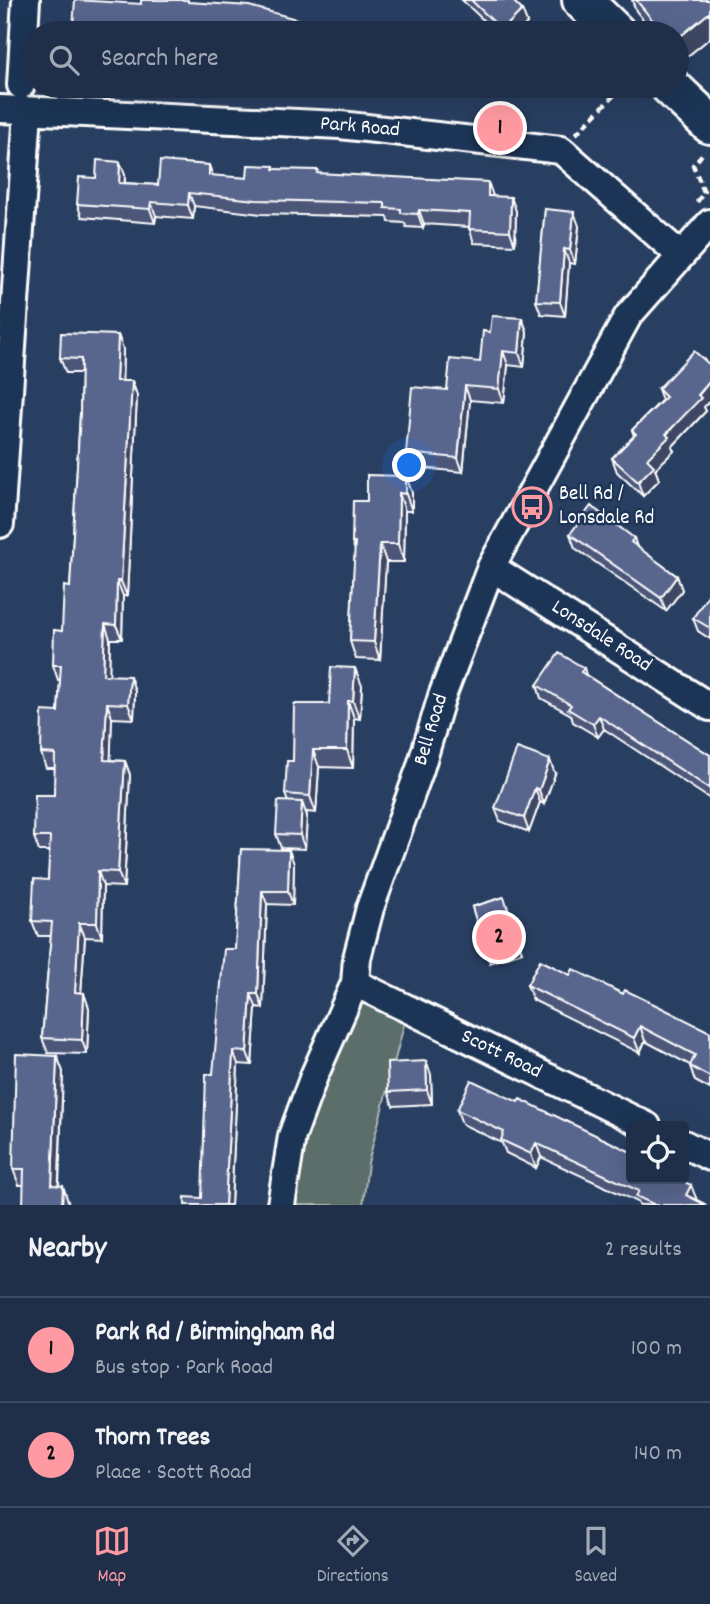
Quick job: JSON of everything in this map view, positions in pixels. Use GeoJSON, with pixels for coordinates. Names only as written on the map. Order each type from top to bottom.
{"type":"FeatureCollection","features":[{"type":"Feature","properties":{"kind":"highway"},"geometry":{"type":"LineString","coordinates":[[582,0],[604,21]]}},
{"type":"Feature","properties":{"kind":"highway"},"geometry":{"type":"LineString","coordinates":[[683,98],[710,124]]}},
{"type":"Feature","properties":{"kind":"street"},"geometry":{"type":"LineString","coordinates":[[25,21],[26,0]]}},
{"type":"Feature","properties":{"kind":"street","name":"Park Road"},"geometry":{"type":"LineString","coordinates":[[0,109],[340,125],[561,150]]}},
{"type":"Feature","properties":{"kind":"street"},"geometry":{"type":"LineString","coordinates":[[0,524],[28,111]]}},
{"type":"Feature","properties":{"kind":"street"},"geometry":{"type":"LineString","coordinates":[[561,150],[695,237]]}},
{"type":"Feature","properties":{"kind":"street","name":"Bell Road"},"geometry":{"type":"LineString","coordinates":[[281,1205],[292,1136],[314,1076],[355,983],[357,958],[370,908],[420,769],[442,696],[491,567],[628,316],[695,237]]}},
{"type":"Feature","properties":{"kind":"street","name":"Lonsdale Road"},"geometry":{"type":"LineString","coordinates":[[491,567],[710,707]]}},
{"type":"Feature","properties":{"kind":"street","name":"Scott Road"},"geometry":{"type":"LineString","coordinates":[[355,983],[637,1121]]}},
{"type":"Feature","properties":{"kind":"street"},"geometry":{"type":"LineString","coordinates":[[689,1146],[710,1157]]}},
{"type":"Feature","properties":{"kind":"path"},"geometry":{"type":"LineString","coordinates":[[561,150],[611,98]]}},
{"type":"Feature","properties":{"kind":"path"},"geometry":{"type":"LineString","coordinates":[[695,237],[693,208],[704,192],[693,165],[710,145]]}},
{"type":"Feature","properties":{"kind":"shaded area"},"geometry":{"type":"Polygon","coordinates":[[[358,995],[406,1017],[368,1163],[363,1205],[292,1205],[303,1139],[358,995]]]}},
{"type":"Feature","properties":{"kind":"building"},"geometry":{"type":"Polygon","coordinates":[[[75,0],[141,4],[141,0],[188,0],[249,6],[303,21],[73,21],[75,0]]]}},
{"type":"Feature","properties":{"kind":"building"},"geometry":{"type":"Polygon","coordinates":[[[471,0],[512,0],[522,10],[511,21],[493,21],[471,0]]]}},
{"type":"Feature","properties":{"kind":"building"},"geometry":{"type":"Polygon","coordinates":[[[636,0],[710,0],[710,12],[689,29],[689,21],[653,21],[636,0]]]}},
{"type":"Feature","properties":{"kind":"building"},"geometry":{"type":"Polygon","coordinates":[[[97,160],[120,162],[119,183],[158,185],[160,161],[209,165],[209,175],[247,178],[248,165],[274,166],[274,169],[318,170],[317,173],[488,182],[488,196],[511,197],[510,231],[469,229],[470,213],[419,210],[418,214],[401,213],[401,209],[385,208],[385,203],[256,200],[189,193],[188,205],[151,202],[150,209],[77,204],[79,177],[96,178],[97,160]]]}},
{"type":"Feature","properties":{"kind":"building"},"geometry":{"type":"Polygon","coordinates":[[[545,209],[574,212],[570,250],[564,249],[560,302],[536,301],[545,209]]]}},
{"type":"Feature","properties":{"kind":"building"},"geometry":{"type":"Polygon","coordinates":[[[492,316],[522,318],[519,353],[503,351],[499,389],[465,386],[458,458],[406,453],[412,387],[447,390],[450,359],[480,362],[483,331],[490,332],[492,316]]]}},
{"type":"Feature","properties":{"kind":"building"},"geometry":{"type":"Polygon","coordinates":[[[61,333],[118,335],[116,381],[132,381],[121,581],[117,581],[116,625],[105,624],[103,675],[130,676],[128,704],[107,703],[104,760],[125,761],[118,872],[98,871],[97,923],[79,923],[75,992],[84,993],[82,1040],[42,1038],[52,922],[32,921],[34,879],[48,880],[50,837],[34,837],[35,795],[54,795],[55,754],[41,753],[42,711],[58,712],[61,665],[53,665],[54,630],[62,631],[64,586],[70,587],[80,414],[81,359],[60,358],[61,333]]]}},
{"type":"Feature","properties":{"kind":"building"},"geometry":{"type":"Polygon","coordinates":[[[694,351],[710,365],[710,381],[698,395],[701,398],[666,434],[669,437],[647,459],[654,466],[638,482],[612,458],[636,434],[632,430],[666,397],[658,389],[694,351]]]}},
{"type":"Feature","properties":{"kind":"building"},"geometry":{"type":"Polygon","coordinates":[[[367,475],[406,476],[406,494],[399,493],[398,544],[380,544],[374,642],[350,641],[355,543],[352,543],[353,501],[367,501],[367,475]]]}},
{"type":"Feature","properties":{"kind":"building"},"geometry":{"type":"Polygon","coordinates":[[[591,506],[634,538],[631,542],[677,576],[661,598],[570,534],[591,506]]]}},
{"type":"Feature","properties":{"kind":"building"},"geometry":{"type":"Polygon","coordinates":[[[708,595],[710,597],[710,628],[693,618],[708,595]]]}},
{"type":"Feature","properties":{"kind":"building"},"geometry":{"type":"Polygon","coordinates":[[[559,653],[584,668],[581,672],[710,755],[710,789],[599,716],[593,724],[568,709],[571,705],[537,685],[559,653]]]}},
{"type":"Feature","properties":{"kind":"building"},"geometry":{"type":"Polygon","coordinates":[[[331,667],[355,668],[353,701],[348,701],[347,750],[313,750],[310,796],[285,794],[287,761],[293,761],[294,704],[329,704],[331,667]]]}},
{"type":"Feature","properties":{"kind":"building"},"geometry":{"type":"Polygon","coordinates":[[[517,748],[550,760],[539,790],[535,788],[524,818],[495,808],[517,748]]]}},
{"type":"Feature","properties":{"kind":"building"},"geometry":{"type":"Polygon","coordinates":[[[278,801],[302,802],[300,835],[276,834],[278,801]]]}},
{"type":"Feature","properties":{"kind":"building"},"geometry":{"type":"Polygon","coordinates":[[[241,849],[289,850],[288,891],[262,891],[258,994],[251,994],[247,1052],[233,1051],[225,1205],[185,1205],[185,1197],[202,1198],[206,1074],[213,1074],[224,949],[235,949],[241,849]]]}},
{"type":"Feature","properties":{"kind":"building"},"geometry":{"type":"Polygon","coordinates":[[[504,897],[517,939],[485,949],[472,907],[504,897]]]}},
{"type":"Feature","properties":{"kind":"building"},"geometry":{"type":"Polygon","coordinates":[[[540,960],[570,975],[573,969],[623,994],[625,990],[710,1032],[710,1077],[690,1066],[695,1055],[640,1026],[634,1038],[527,985],[540,960]]]}},
{"type":"Feature","properties":{"kind":"building"},"geometry":{"type":"Polygon","coordinates":[[[16,1054],[57,1056],[52,1185],[63,1186],[62,1205],[23,1205],[24,1169],[13,1169],[16,1054]]]}},
{"type":"Feature","properties":{"kind":"building"},"geometry":{"type":"Polygon","coordinates":[[[426,1061],[427,1090],[388,1092],[387,1063],[426,1061]]]}},
{"type":"Feature","properties":{"kind":"building"},"geometry":{"type":"Polygon","coordinates":[[[471,1080],[518,1102],[520,1099],[626,1150],[626,1184],[689,1184],[691,1185],[686,1195],[706,1205],[655,1205],[636,1196],[639,1191],[536,1143],[531,1154],[501,1140],[504,1132],[457,1110],[471,1080]]]}},
{"type":"Feature","properties":{"kind":"place","name":"Park Rd / Birmingham Rd"},"geometry":{"type":"Point","coordinates":[500,128]}},
{"type":"Feature","properties":{"kind":"place","name":"Bell Rd / Lonsdale Rd"},"geometry":{"type":"Point","coordinates":[532,507]}},
{"type":"Feature","properties":{"kind":"place","name":"Thorn Trees"},"geometry":{"type":"Point","coordinates":[499,937]}}]}
